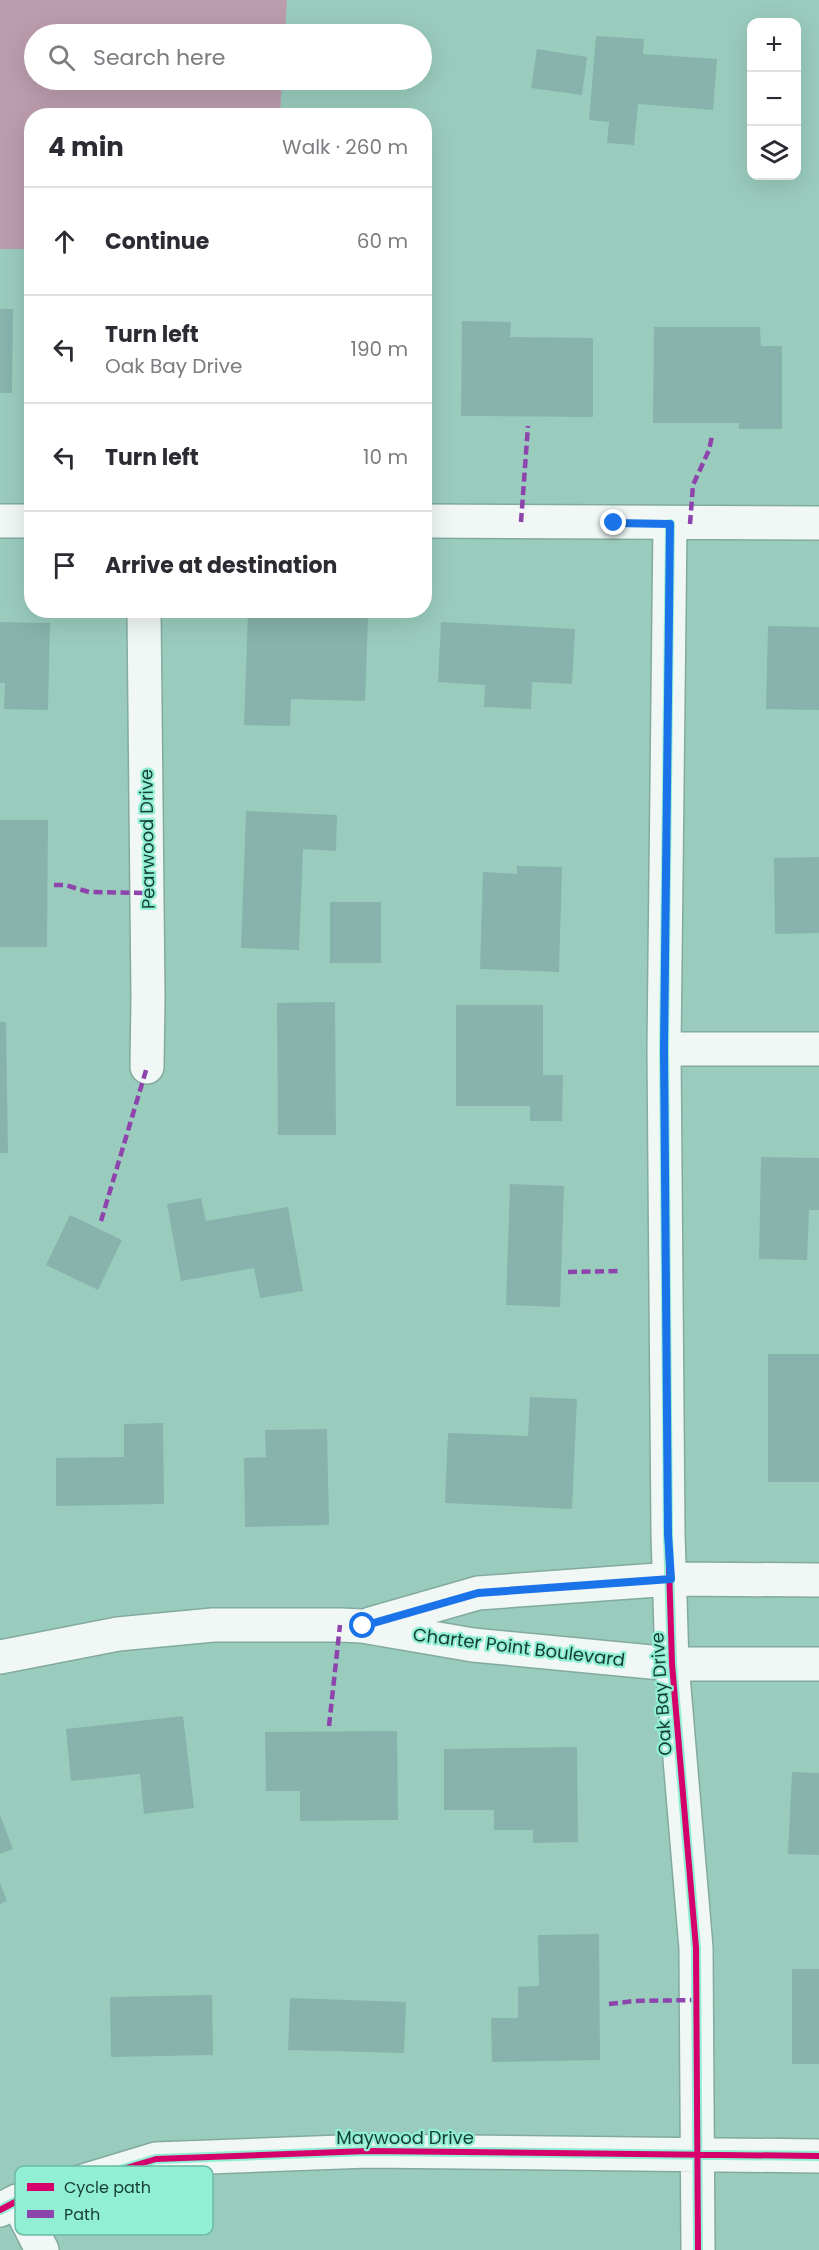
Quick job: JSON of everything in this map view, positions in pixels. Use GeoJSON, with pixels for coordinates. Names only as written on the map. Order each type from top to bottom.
{"type":"FeatureCollection","features":[{"type":"Feature","properties":{"kind":"street"},"geometry":{"type":"LineString","coordinates":[[0,521],[24,521]]}},
{"type":"Feature","properties":{"kind":"street"},"geometry":{"type":"LineString","coordinates":[[432,521],[819,523]]}},
{"type":"Feature","properties":{"kind":"street","name":"Oak Bay Drive"},"geometry":{"type":"LineString","coordinates":[[670,524],[664,1049],[668,1534],[672,1664],[696,1948],[698,2250]]}},
{"type":"Feature","properties":{"kind":"street","name":"Pearwood Drive"},"geometry":{"type":"LineString","coordinates":[[144,618],[147,1066]]}},
{"type":"Feature","properties":{"kind":"street"},"geometry":{"type":"LineString","coordinates":[[664,1049],[819,1049]]}},
{"type":"Feature","properties":{"kind":"street","name":"Charter Point Boulevard"},"geometry":{"type":"LineString","coordinates":[[363,1626],[478,1593],[671,1579],[819,1580]]}},
{"type":"Feature","properties":{"kind":"street","name":"Charter Point Boulevard"},"geometry":{"type":"LineString","coordinates":[[0,1657],[118,1634],[213,1625],[363,1626],[473,1645],[672,1664],[819,1664]]}},
{"type":"Feature","properties":{"kind":"street","name":"Maywood Drive"},"geometry":{"type":"LineString","coordinates":[[134,2166],[156,2159],[368,2151],[819,2156]]}},
{"type":"Feature","properties":{"kind":"street"},"geometry":{"type":"LineString","coordinates":[[31,2235],[42,2250]]}},
{"type":"Feature","properties":{"kind":"shaded area"},"geometry":{"type":"Polygon","coordinates":[[[0,0],[287,0],[286,24],[24,24],[24,90],[281,90],[280,108],[24,108],[24,249],[0,249],[0,0]]]}},
{"type":"Feature","properties":{"kind":"building"},"geometry":{"type":"Polygon","coordinates":[[[596,36],[644,39],[643,54],[717,59],[713,110],[638,104],[634,145],[607,143],[609,122],[589,120],[596,36]]]}},
{"type":"Feature","properties":{"kind":"building"},"geometry":{"type":"Polygon","coordinates":[[[537,49],[587,57],[582,95],[531,88],[537,49]]]}},
{"type":"Feature","properties":{"kind":"building"},"geometry":{"type":"Polygon","coordinates":[[[0,309],[13,309],[12,393],[0,393],[0,309]]]}},
{"type":"Feature","properties":{"kind":"building"},"geometry":{"type":"Polygon","coordinates":[[[462,321],[511,322],[510,337],[593,338],[593,417],[461,416],[462,321]]]}},
{"type":"Feature","properties":{"kind":"building"},"geometry":{"type":"Polygon","coordinates":[[[654,327],[760,327],[761,346],[782,346],[782,429],[739,429],[739,423],[653,423],[654,327]]]}},
{"type":"Feature","properties":{"kind":"building"},"geometry":{"type":"Polygon","coordinates":[[[248,618],[368,618],[365,701],[291,699],[290,726],[244,725],[248,618]]]}},
{"type":"Feature","properties":{"kind":"building"},"geometry":{"type":"Polygon","coordinates":[[[0,622],[50,623],[48,710],[4,709],[5,683],[0,683],[0,622]]]}},
{"type":"Feature","properties":{"kind":"building"},"geometry":{"type":"Polygon","coordinates":[[[441,622],[575,629],[572,684],[532,682],[531,709],[484,707],[485,685],[438,682],[441,622]]]}},
{"type":"Feature","properties":{"kind":"building"},"geometry":{"type":"Polygon","coordinates":[[[768,626],[819,627],[819,710],[766,709],[768,626]]]}},
{"type":"Feature","properties":{"kind":"building"},"geometry":{"type":"Polygon","coordinates":[[[246,811],[337,815],[336,851],[303,849],[299,950],[241,948],[246,811]]]}},
{"type":"Feature","properties":{"kind":"building"},"geometry":{"type":"Polygon","coordinates":[[[0,820],[48,820],[47,947],[0,947],[0,820]]]}},
{"type":"Feature","properties":{"kind":"building"},"geometry":{"type":"Polygon","coordinates":[[[819,857],[819,933],[775,934],[774,858],[819,857]]]}},
{"type":"Feature","properties":{"kind":"building"},"geometry":{"type":"Polygon","coordinates":[[[517,866],[562,867],[559,972],[480,969],[483,872],[517,874],[517,866]]]}},
{"type":"Feature","properties":{"kind":"building"},"geometry":{"type":"Polygon","coordinates":[[[330,902],[381,902],[381,963],[330,963],[330,902]]]}},
{"type":"Feature","properties":{"kind":"building"},"geometry":{"type":"Polygon","coordinates":[[[335,1002],[336,1135],[278,1135],[277,1003],[335,1002]]]}},
{"type":"Feature","properties":{"kind":"building"},"geometry":{"type":"Polygon","coordinates":[[[456,1005],[543,1005],[543,1075],[563,1075],[562,1121],[530,1121],[530,1106],[456,1106],[456,1005]]]}},
{"type":"Feature","properties":{"kind":"building"},"geometry":{"type":"Polygon","coordinates":[[[0,1022],[6,1022],[8,1153],[0,1153],[0,1022]]]}},
{"type":"Feature","properties":{"kind":"building"},"geometry":{"type":"Polygon","coordinates":[[[761,1157],[819,1158],[819,1210],[809,1210],[807,1260],[759,1259],[761,1157]]]}},
{"type":"Feature","properties":{"kind":"building"},"geometry":{"type":"Polygon","coordinates":[[[510,1184],[564,1186],[560,1307],[506,1305],[510,1184]]]}},
{"type":"Feature","properties":{"kind":"building"},"geometry":{"type":"Polygon","coordinates":[[[201,1198],[206,1221],[288,1207],[303,1291],[260,1298],[254,1268],[181,1281],[167,1204],[201,1198]]]}},
{"type":"Feature","properties":{"kind":"building"},"geometry":{"type":"Polygon","coordinates":[[[70,1215],[122,1240],[98,1290],[46,1265],[70,1215]]]}},
{"type":"Feature","properties":{"kind":"building"},"geometry":{"type":"Polygon","coordinates":[[[768,1354],[819,1354],[819,1482],[768,1482],[768,1354]]]}},
{"type":"Feature","properties":{"kind":"building"},"geometry":{"type":"Polygon","coordinates":[[[530,1397],[577,1399],[572,1509],[445,1503],[448,1433],[528,1436],[530,1397]]]}},
{"type":"Feature","properties":{"kind":"building"},"geometry":{"type":"Polygon","coordinates":[[[163,1423],[164,1504],[56,1506],[56,1458],[124,1457],[124,1424],[163,1423]]]}},
{"type":"Feature","properties":{"kind":"building"},"geometry":{"type":"Polygon","coordinates":[[[327,1429],[329,1525],[245,1527],[244,1458],[266,1457],[265,1430],[327,1429]]]}},
{"type":"Feature","properties":{"kind":"building"},"geometry":{"type":"Polygon","coordinates":[[[183,1716],[194,1808],[144,1814],[140,1774],[71,1781],[66,1729],[183,1716]]]}},
{"type":"Feature","properties":{"kind":"building"},"geometry":{"type":"Polygon","coordinates":[[[397,1731],[398,1820],[300,1821],[300,1791],[266,1791],[265,1732],[397,1731]]]}},
{"type":"Feature","properties":{"kind":"building"},"geometry":{"type":"Polygon","coordinates":[[[577,1747],[578,1842],[533,1843],[533,1830],[494,1830],[494,1810],[444,1810],[444,1749],[577,1747]]]}},
{"type":"Feature","properties":{"kind":"building"},"geometry":{"type":"Polygon","coordinates":[[[792,1772],[819,1773],[819,1855],[788,1854],[792,1772]]]}},
{"type":"Feature","properties":{"kind":"building"},"geometry":{"type":"Polygon","coordinates":[[[0,1815],[13,1849],[0,1854],[0,1815]]]}},
{"type":"Feature","properties":{"kind":"building"},"geometry":{"type":"Polygon","coordinates":[[[0,1883],[7,1901],[0,1904],[0,1883]]]}},
{"type":"Feature","properties":{"kind":"building"},"geometry":{"type":"Polygon","coordinates":[[[599,1934],[600,2060],[492,2062],[491,2018],[518,2018],[518,1987],[539,1986],[538,1935],[599,1934]]]}},
{"type":"Feature","properties":{"kind":"building"},"geometry":{"type":"Polygon","coordinates":[[[792,1969],[819,1969],[819,2064],[792,2064],[792,1969]]]}},
{"type":"Feature","properties":{"kind":"building"},"geometry":{"type":"Polygon","coordinates":[[[212,1995],[213,2055],[111,2057],[110,1997],[212,1995]]]}},
{"type":"Feature","properties":{"kind":"building"},"geometry":{"type":"Polygon","coordinates":[[[290,1998],[406,2002],[404,2053],[288,2050],[290,1998]]]}},
{"type":"Feature","properties":{"kind":"marked path"},"geometry":{"type":"LineString","coordinates":[[521,522],[528,426]]}},
{"type":"Feature","properties":{"kind":"marked path"},"geometry":{"type":"LineString","coordinates":[[690,524],[693,485],[709,450],[712,436]]}},
{"type":"Feature","properties":{"kind":"marked path"},"geometry":{"type":"LineString","coordinates":[[54,885],[65,885],[89,892],[147,893]]}},
{"type":"Feature","properties":{"kind":"marked path"},"geometry":{"type":"LineString","coordinates":[[101,1221],[147,1067]]}},
{"type":"Feature","properties":{"kind":"marked path"},"geometry":{"type":"LineString","coordinates":[[568,1272],[618,1271]]}},
{"type":"Feature","properties":{"kind":"marked path"},"geometry":{"type":"LineString","coordinates":[[329,1726],[340,1625]]}},
{"type":"Feature","properties":{"kind":"marked path"},"geometry":{"type":"LineString","coordinates":[[609,2004],[634,2001],[697,2000]]}},
{"type":"Feature","properties":{"kind":"cycle path"},"geometry":{"type":"LineString","coordinates":[[670,524],[664,1049],[668,1534],[672,1664],[696,1948],[698,2250]]}},
{"type":"Feature","properties":{"kind":"cycle path"},"geometry":{"type":"LineString","coordinates":[[133,2166],[156,2159],[368,2151],[819,2156]]}},
{"type":"Feature","properties":{"kind":"cycle path"},"geometry":{"type":"LineString","coordinates":[[0,2210],[15,2202]]}},
{"type":"Feature","properties":{"kind":"route"},"geometry":{"type":"LineString","coordinates":[[363,1626],[478,1593],[671,1579],[668,1534],[664,1049],[670,524],[614,523]]}}]}
